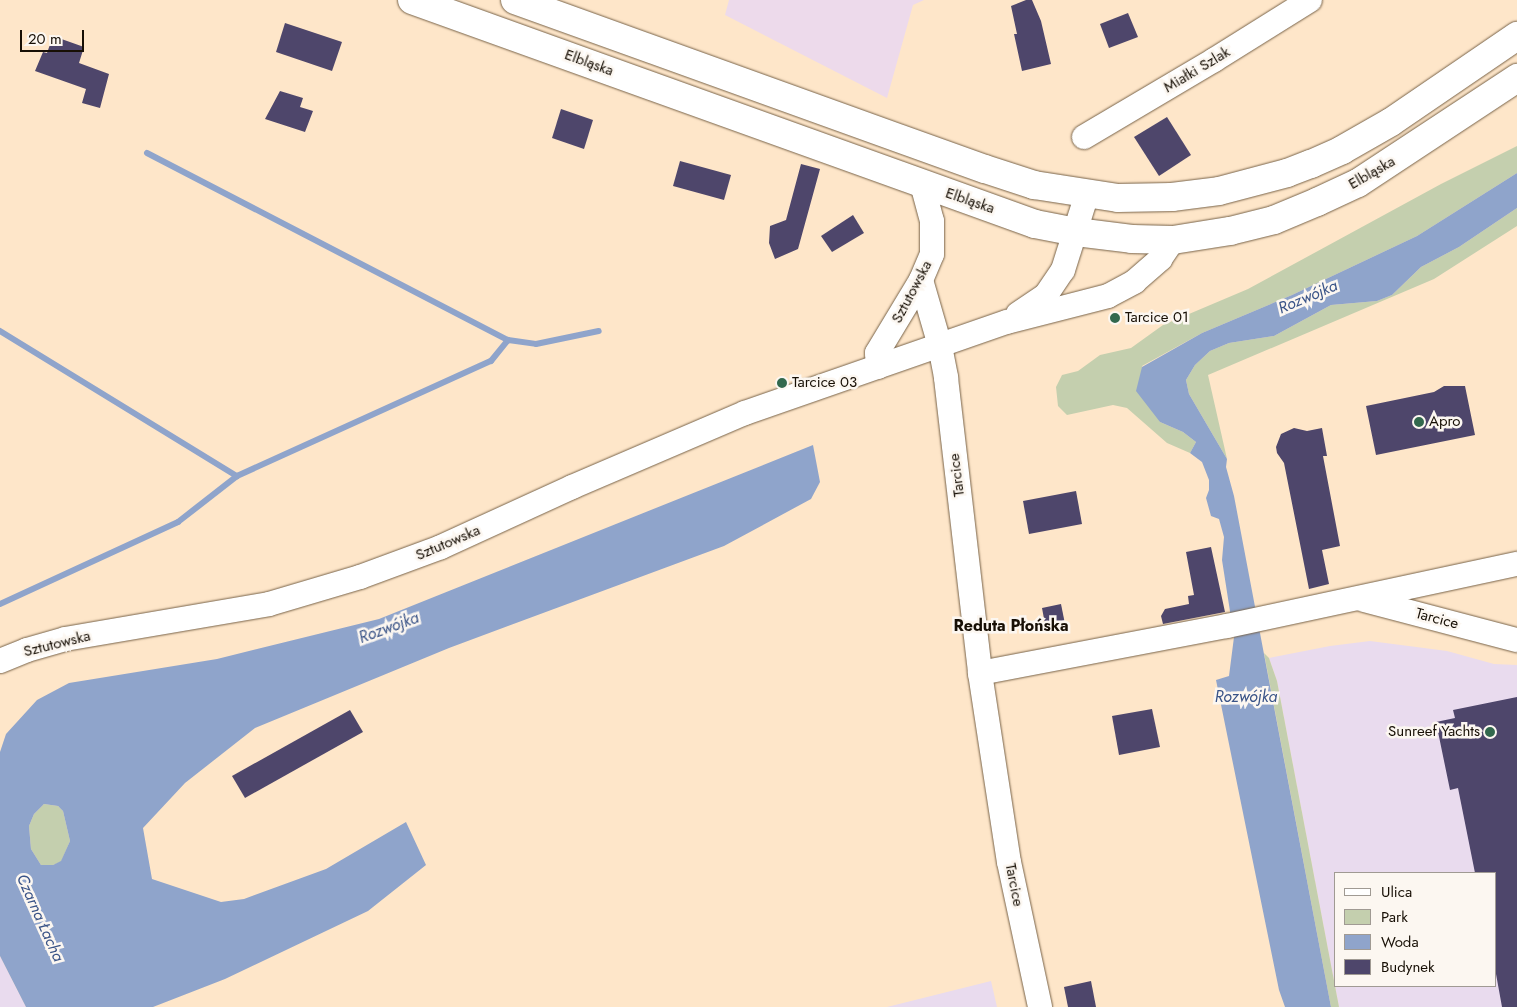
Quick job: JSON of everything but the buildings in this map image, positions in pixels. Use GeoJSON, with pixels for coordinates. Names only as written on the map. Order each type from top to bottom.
{"type":"FeatureCollection","features":[{"type":"Feature","properties":{"kind":"main road","name":"Elbląska"},"geometry":{"type":"LineString","coordinates":[[412,0],[1035,224],[1076,232],[1132,239],[1173,240],[1230,231],[1274,220],[1358,183],[1517,78]]}},
{"type":"Feature","properties":{"kind":"main road"},"geometry":{"type":"LineString","coordinates":[[515,0],[985,169],[1034,184],[1118,198],[1172,197],[1219,191],[1287,174],[1342,150],[1391,122],[1517,36]]}},
{"type":"Feature","properties":{"kind":"street","name":"Miałki Szlak"},"geometry":{"type":"LineString","coordinates":[[1084,137],[1214,60],[1310,0]]}},
{"type":"Feature","properties":{"kind":"street","name":"Sztutowska"},"geometry":{"type":"LineString","coordinates":[[878,367],[877,354],[922,280],[932,254],[932,220],[922,184]]}},
{"type":"Feature","properties":{"kind":"street","name":"Sztutowska"},"geometry":{"type":"LineString","coordinates":[[1006,322],[1046,295],[1063,270],[1087,194]]}},
{"type":"Feature","properties":{"kind":"street","name":"Sztutowska"},"geometry":{"type":"LineString","coordinates":[[0,662],[26,650],[65,639],[269,604],[360,577],[441,547],[572,487],[745,413],[1006,322],[1108,296],[1134,282],[1160,259],[1173,240]]}},
{"type":"Feature","properties":{"kind":"street","name":"Tarcice"},"geometry":{"type":"LineString","coordinates":[[922,280],[940,346],[980,673],[1009,862],[1040,1007]]}},
{"type":"Feature","properties":{"kind":"street","name":"Tarcice"},"geometry":{"type":"LineString","coordinates":[[980,673],[1227,626],[1517,564]]}},
{"type":"Feature","properties":{"kind":"street","name":"Tarcice"},"geometry":{"type":"LineString","coordinates":[[1357,598],[1517,640]]}},
{"type":"Feature","properties":{"kind":"shaded area"},"geometry":{"type":"Polygon","coordinates":[[[729,0],[924,0],[913,5],[887,98],[725,15],[729,0]]]}},
{"type":"Feature","properties":{"kind":"shaded area","name":"Sunreef Yachts"},"geometry":{"type":"Polygon","coordinates":[[[1370,641],[1447,651],[1494,664],[1517,665],[1517,1007],[1339,1007],[1335,987],[1497,987],[1497,872],[1334,872],[1334,981],[1277,681],[1269,658],[1330,646],[1370,641]]]}},
{"type":"Feature","properties":{"kind":"shaded area"},"geometry":{"type":"Polygon","coordinates":[[[0,956],[26,1007],[0,1007],[0,956]]]}},
{"type":"Feature","properties":{"kind":"shaded area"},"geometry":{"type":"Polygon","coordinates":[[[991,981],[997,1007],[887,1007],[991,981]]]}},
{"type":"Feature","properties":{"kind":"green space"},"geometry":{"type":"Polygon","coordinates":[[[1517,146],[1517,173],[1417,236],[1292,295],[1202,333],[1142,366],[1160,422],[1183,432],[1196,442],[1190,453],[1167,443],[1127,408],[1113,405],[1067,415],[1058,406],[1056,387],[1062,375],[1078,371],[1100,355],[1131,348],[1163,325],[1248,289],[1441,184],[1517,146]]]}},
{"type":"Feature","properties":{"kind":"green space"},"geometry":{"type":"Polygon","coordinates":[[[1517,208],[1517,226],[1434,279],[1208,375],[1227,459],[1189,394],[1186,380],[1195,365],[1210,351],[1229,343],[1274,336],[1331,305],[1377,301],[1392,295],[1421,267],[1459,247],[1517,208]]]}},
{"type":"Feature","properties":{"kind":"green space"},"geometry":{"type":"Polygon","coordinates":[[[1264,653],[1269,658],[1277,681],[1339,1007],[1331,1007],[1264,653]]]}},
{"type":"Feature","properties":{"kind":"green space"},"geometry":{"type":"Polygon","coordinates":[[[44,804],[58,806],[63,811],[70,841],[61,862],[53,865],[41,865],[31,849],[29,826],[34,814],[44,804]]]}},
{"type":"Feature","properties":{"kind":"water","name":"Rozwójka"},"geometry":{"type":"Polygon","coordinates":[[[1517,173],[1517,208],[1459,247],[1421,267],[1392,295],[1377,301],[1331,305],[1274,336],[1229,343],[1210,351],[1195,365],[1186,380],[1189,394],[1227,459],[1226,467],[1234,496],[1331,1007],[1285,1007],[1279,990],[1216,680],[1229,676],[1234,637],[1222,560],[1224,537],[1219,519],[1211,516],[1206,498],[1209,490],[1209,480],[1202,462],[1190,453],[1196,442],[1183,432],[1160,422],[1136,391],[1142,367],[1202,333],[1292,295],[1417,236],[1517,173]]]}},
{"type":"Feature","properties":{"kind":"water","name":"Czarna Łacha"},"geometry":{"type":"Polygon","coordinates":[[[813,445],[820,482],[811,499],[724,546],[449,648],[255,728],[185,783],[143,828],[152,879],[221,902],[244,899],[326,869],[406,822],[426,865],[368,911],[225,979],[153,1007],[26,1007],[0,956],[0,752],[6,734],[37,700],[69,683],[217,659],[379,619],[813,445]],[[44,804],[34,814],[29,826],[31,849],[41,865],[53,865],[61,861],[70,841],[63,811],[58,806],[44,804]]]}},
{"type":"Feature","properties":{"kind":"waterway"},"geometry":{"type":"LineString","coordinates":[[147,153],[508,340]]}},
{"type":"Feature","properties":{"kind":"waterway"},"geometry":{"type":"LineString","coordinates":[[0,331],[237,476]]}},
{"type":"Feature","properties":{"kind":"waterway"},"geometry":{"type":"LineString","coordinates":[[0,604],[178,522],[237,476],[491,361],[508,340],[536,344],[599,331]]}},
{"type":"Feature","properties":{"kind":"place","name":"Tarcice 01"},"geometry":{"type":"Point","coordinates":[1115,318]}},
{"type":"Feature","properties":{"kind":"place","name":"Tarcice 03"},"geometry":{"type":"Point","coordinates":[782,383]}},
{"type":"Feature","properties":{"kind":"place","name":"Apro"},"geometry":{"type":"Point","coordinates":[1419,422]}},
{"type":"Feature","properties":{"kind":"place","name":"Sunreef Yachts"},"geometry":{"type":"Point","coordinates":[1490,732]}},
{"type":"Feature","properties":{"kind":"district","name":"Reduta Płońska"},"geometry":{"type":"Point","coordinates":[1011,626]}}]}
